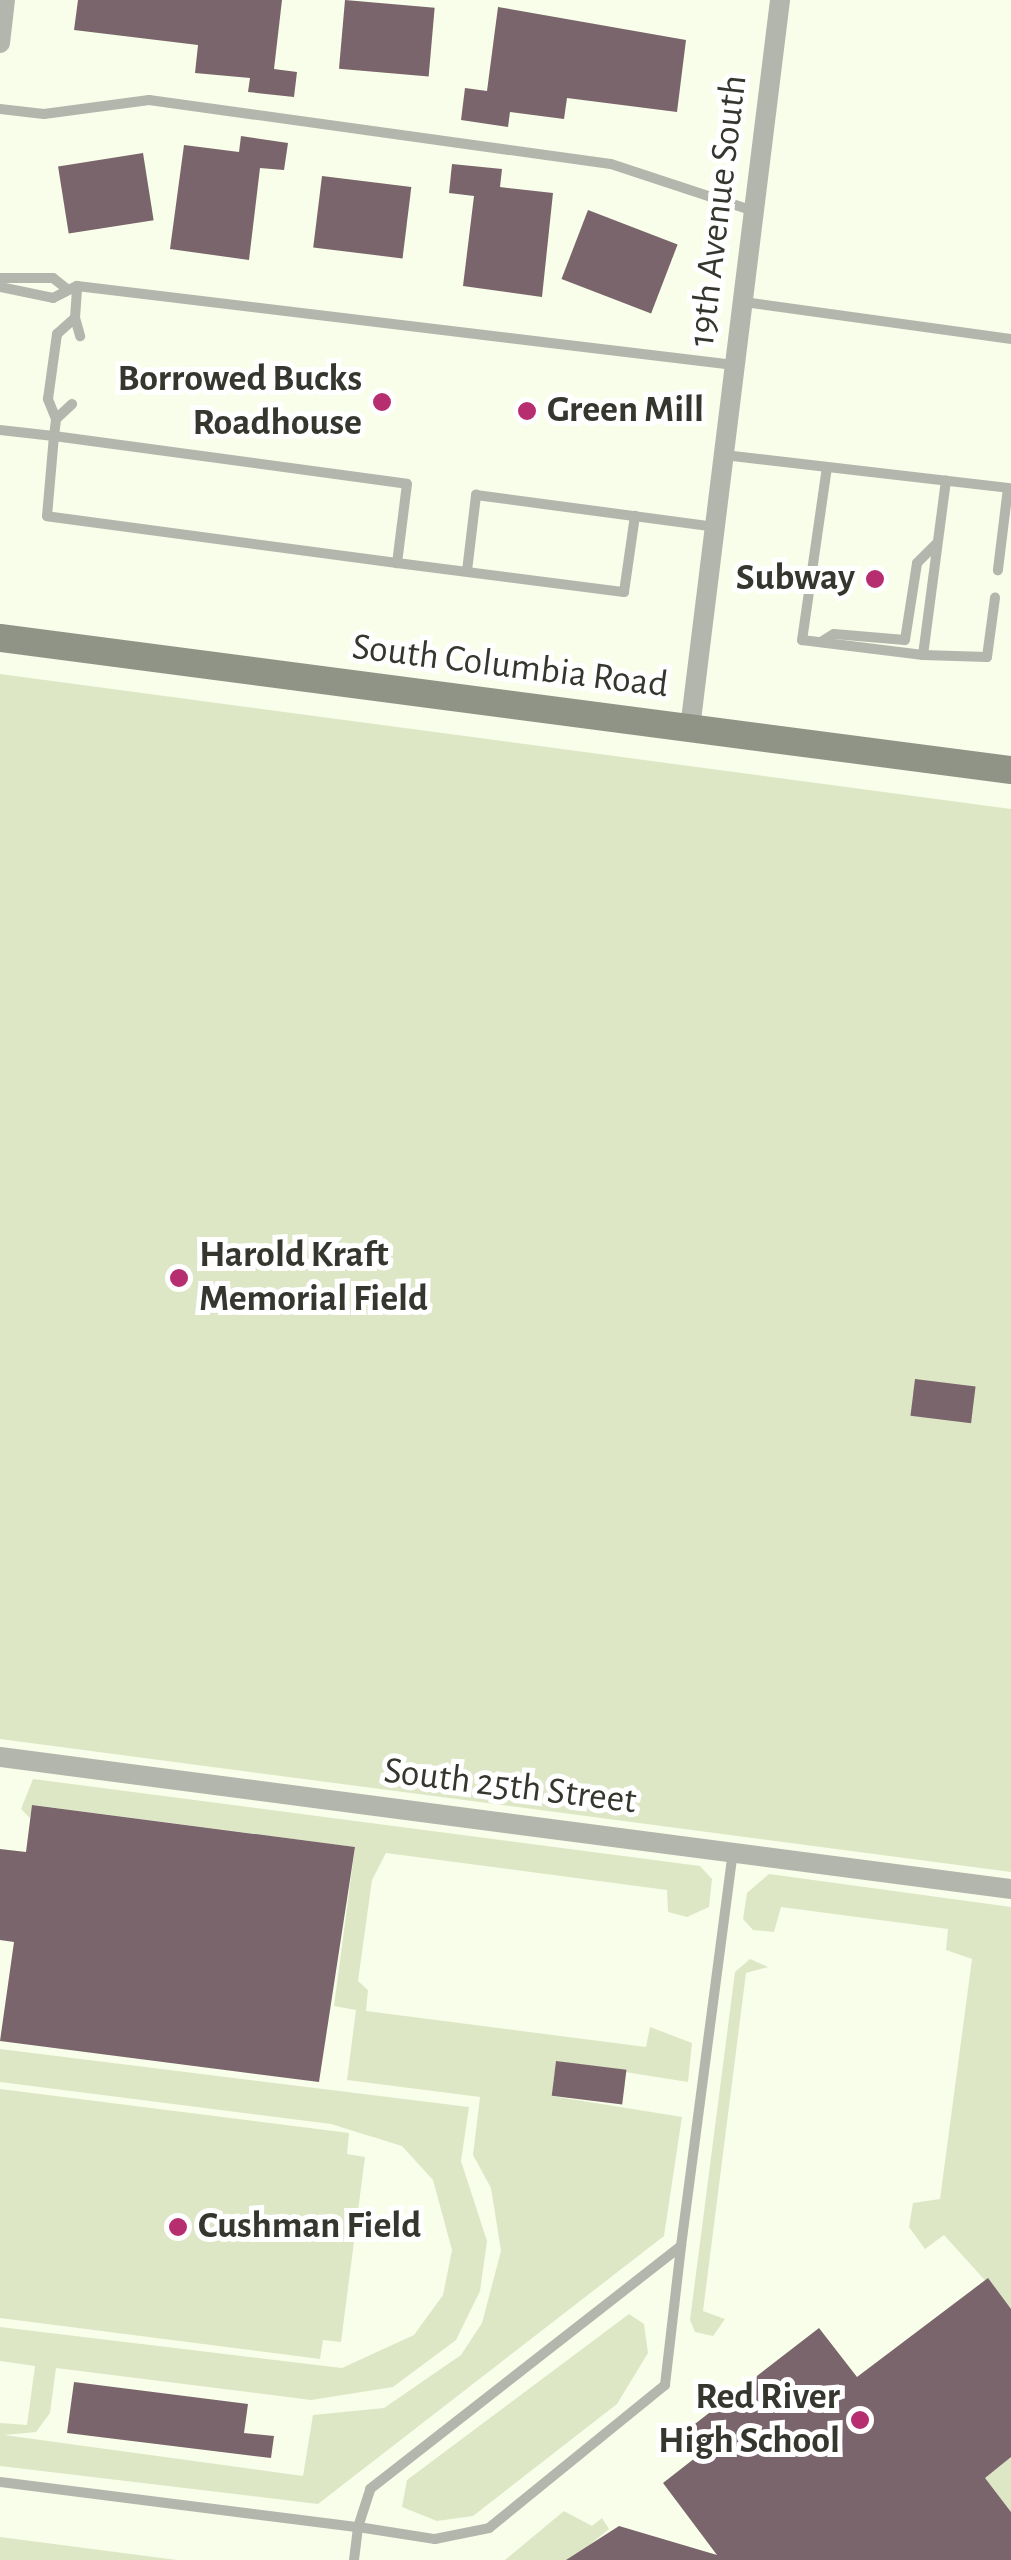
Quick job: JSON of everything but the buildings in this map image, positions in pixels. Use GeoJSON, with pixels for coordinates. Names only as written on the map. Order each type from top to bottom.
{"type":"FeatureCollection","features":[{"type":"Feature","properties":{"kind":"main road","name":"South Columbia Road"},"geometry":{"type":"LineString","coordinates":[[0,638],[1011,770]]}},
{"type":"Feature","properties":{"kind":"street"},"geometry":{"type":"LineString","coordinates":[[0,43],[5,0]]}},
{"type":"Feature","properties":{"kind":"street","name":"19th Avenue South"},"geometry":{"type":"LineString","coordinates":[[690,728],[780,0]]}},
{"type":"Feature","properties":{"kind":"street","name":"South 25th Street"},"geometry":{"type":"LineString","coordinates":[[0,1758],[734,1850],[1011,1889]]}},
{"type":"Feature","properties":{"kind":"lane"},"geometry":{"type":"LineString","coordinates":[[0,109],[44,114],[149,100],[612,164],[754,211]]}},
{"type":"Feature","properties":{"kind":"lane"},"geometry":{"type":"LineString","coordinates":[[0,278],[54,278],[72,287],[735,366]]}},
{"type":"Feature","properties":{"kind":"lane"},"geometry":{"type":"LineString","coordinates":[[0,286],[53,298],[72,287]]}},
{"type":"Feature","properties":{"kind":"lane"},"geometry":{"type":"LineString","coordinates":[[72,287],[80,336]]}},
{"type":"Feature","properties":{"kind":"lane"},"geometry":{"type":"LineString","coordinates":[[742,302],[1011,339]]}},
{"type":"Feature","properties":{"kind":"lane"},"geometry":{"type":"LineString","coordinates":[[75,318],[57,334],[48,399],[56,419],[47,516],[624,592],[635,516]]}},
{"type":"Feature","properties":{"kind":"lane"},"geometry":{"type":"LineString","coordinates":[[56,419],[72,404]]}},
{"type":"Feature","properties":{"kind":"lane"},"geometry":{"type":"LineString","coordinates":[[0,430],[406,484],[397,562]]}},
{"type":"Feature","properties":{"kind":"lane"},"geometry":{"type":"LineString","coordinates":[[724,455],[1008,488],[998,570]]}},
{"type":"Feature","properties":{"kind":"lane"},"geometry":{"type":"LineString","coordinates":[[827,467],[802,640],[923,655],[986,656],[995,598]]}},
{"type":"Feature","properties":{"kind":"lane"},"geometry":{"type":"LineString","coordinates":[[923,655],[946,481]]}},
{"type":"Feature","properties":{"kind":"lane"},"geometry":{"type":"LineString","coordinates":[[467,572],[476,495],[714,527]]}},
{"type":"Feature","properties":{"kind":"lane"},"geometry":{"type":"LineString","coordinates":[[820,642],[834,634],[906,640],[917,563],[939,542]]}},
{"type":"Feature","properties":{"kind":"lane"},"geometry":{"type":"LineString","coordinates":[[0,2482],[435,2538],[489,2528],[665,2386],[734,1850]]}},
{"type":"Feature","properties":{"kind":"lane"},"geometry":{"type":"LineString","coordinates":[[354,2560],[358,2527],[370,2489],[681,2246]]}},
{"type":"Feature","properties":{"kind":"green space"},"geometry":{"type":"Polygon","coordinates":[[[0,674],[1011,809],[1011,1872],[0,1739],[0,674]]]}},
{"type":"Feature","properties":{"kind":"green space"},"geometry":{"type":"Polygon","coordinates":[[[33,1779],[700,1866],[712,1879],[709,1907],[687,1917],[668,1912],[667,1890],[386,1853],[372,1880],[358,1981],[368,1990],[366,2011],[646,2047],[650,2027],[692,2043],[688,2082],[556,2061],[552,2096],[682,2117],[664,2236],[318,2504],[0,2466],[0,2423],[27,2425],[35,2366],[0,2361],[0,2327],[342,2368],[414,2335],[443,2295],[452,2250],[433,2180],[402,2146],[331,2124],[0,2082],[0,2049],[469,2107],[461,2161],[487,2241],[480,2291],[456,2340],[393,2387],[311,2400],[56,2368],[50,2413],[36,2432],[4,2435],[303,2476],[313,2415],[384,2408],[461,2355],[482,2323],[501,2251],[491,2188],[473,2155],[480,2097],[347,2080],[356,2010],[334,2006],[355,1847],[33,1805],[30,1818],[21,1809],[33,1779]]]}},
{"type":"Feature","properties":{"kind":"green space"},"geometry":{"type":"Polygon","coordinates":[[[769,1874],[1011,1907],[1011,2309],[944,2235],[925,2249],[909,2227],[913,2203],[940,2199],[972,1959],[946,1950],[948,1929],[781,1907],[774,1932],[753,1930],[743,1919],[747,1893],[769,1874]]]}},
{"type":"Feature","properties":{"kind":"green space"},"geometry":{"type":"Polygon","coordinates":[[[750,1959],[768,1967],[746,1973],[703,2311],[725,2319],[713,2336],[695,2332],[690,2320],[735,1972],[750,1959]]]}},
{"type":"Feature","properties":{"kind":"green space","name":"Cushman Field"},"geometry":{"type":"Polygon","coordinates":[[[0,2089],[349,2133],[347,2154],[365,2157],[341,2342],[323,2340],[320,2359],[0,2318],[0,2089]]]}},
{"type":"Feature","properties":{"kind":"green space"},"geometry":{"type":"Polygon","coordinates":[[[629,2314],[644,2324],[648,2353],[617,2404],[473,2516],[437,2521],[402,2507],[407,2480],[629,2314]]]}},
{"type":"Feature","properties":{"kind":"green space"},"geometry":{"type":"Polygon","coordinates":[[[1011,2457],[1011,2512],[994,2490],[979,2502],[970,2489],[1011,2457]]]}},
{"type":"Feature","properties":{"kind":"green space"},"geometry":{"type":"Polygon","coordinates":[[[564,2511],[592,2526],[602,2518],[609,2529],[571,2560],[505,2560],[564,2511]]]}},
{"type":"Feature","properties":{"kind":"green space"},"geometry":{"type":"Polygon","coordinates":[[[0,2537],[177,2560],[0,2560],[0,2537]]]}},
{"type":"Feature","properties":{"kind":"place","name":"Borrowed Bucks Roadhouse"},"geometry":{"type":"Point","coordinates":[382,402]}},
{"type":"Feature","properties":{"kind":"place","name":"Green Mill"},"geometry":{"type":"Point","coordinates":[527,411]}},
{"type":"Feature","properties":{"kind":"place","name":"Subway"},"geometry":{"type":"Point","coordinates":[875,579]}},
{"type":"Feature","properties":{"kind":"place","name":"Harold Kraft Memorial Field"},"geometry":{"type":"Point","coordinates":[179,1278]}},
{"type":"Feature","properties":{"kind":"place","name":"Cushman Field"},"geometry":{"type":"Point","coordinates":[178,2227]}},
{"type":"Feature","properties":{"kind":"place","name":"Red River High School"},"geometry":{"type":"Point","coordinates":[860,2420]}}]}
